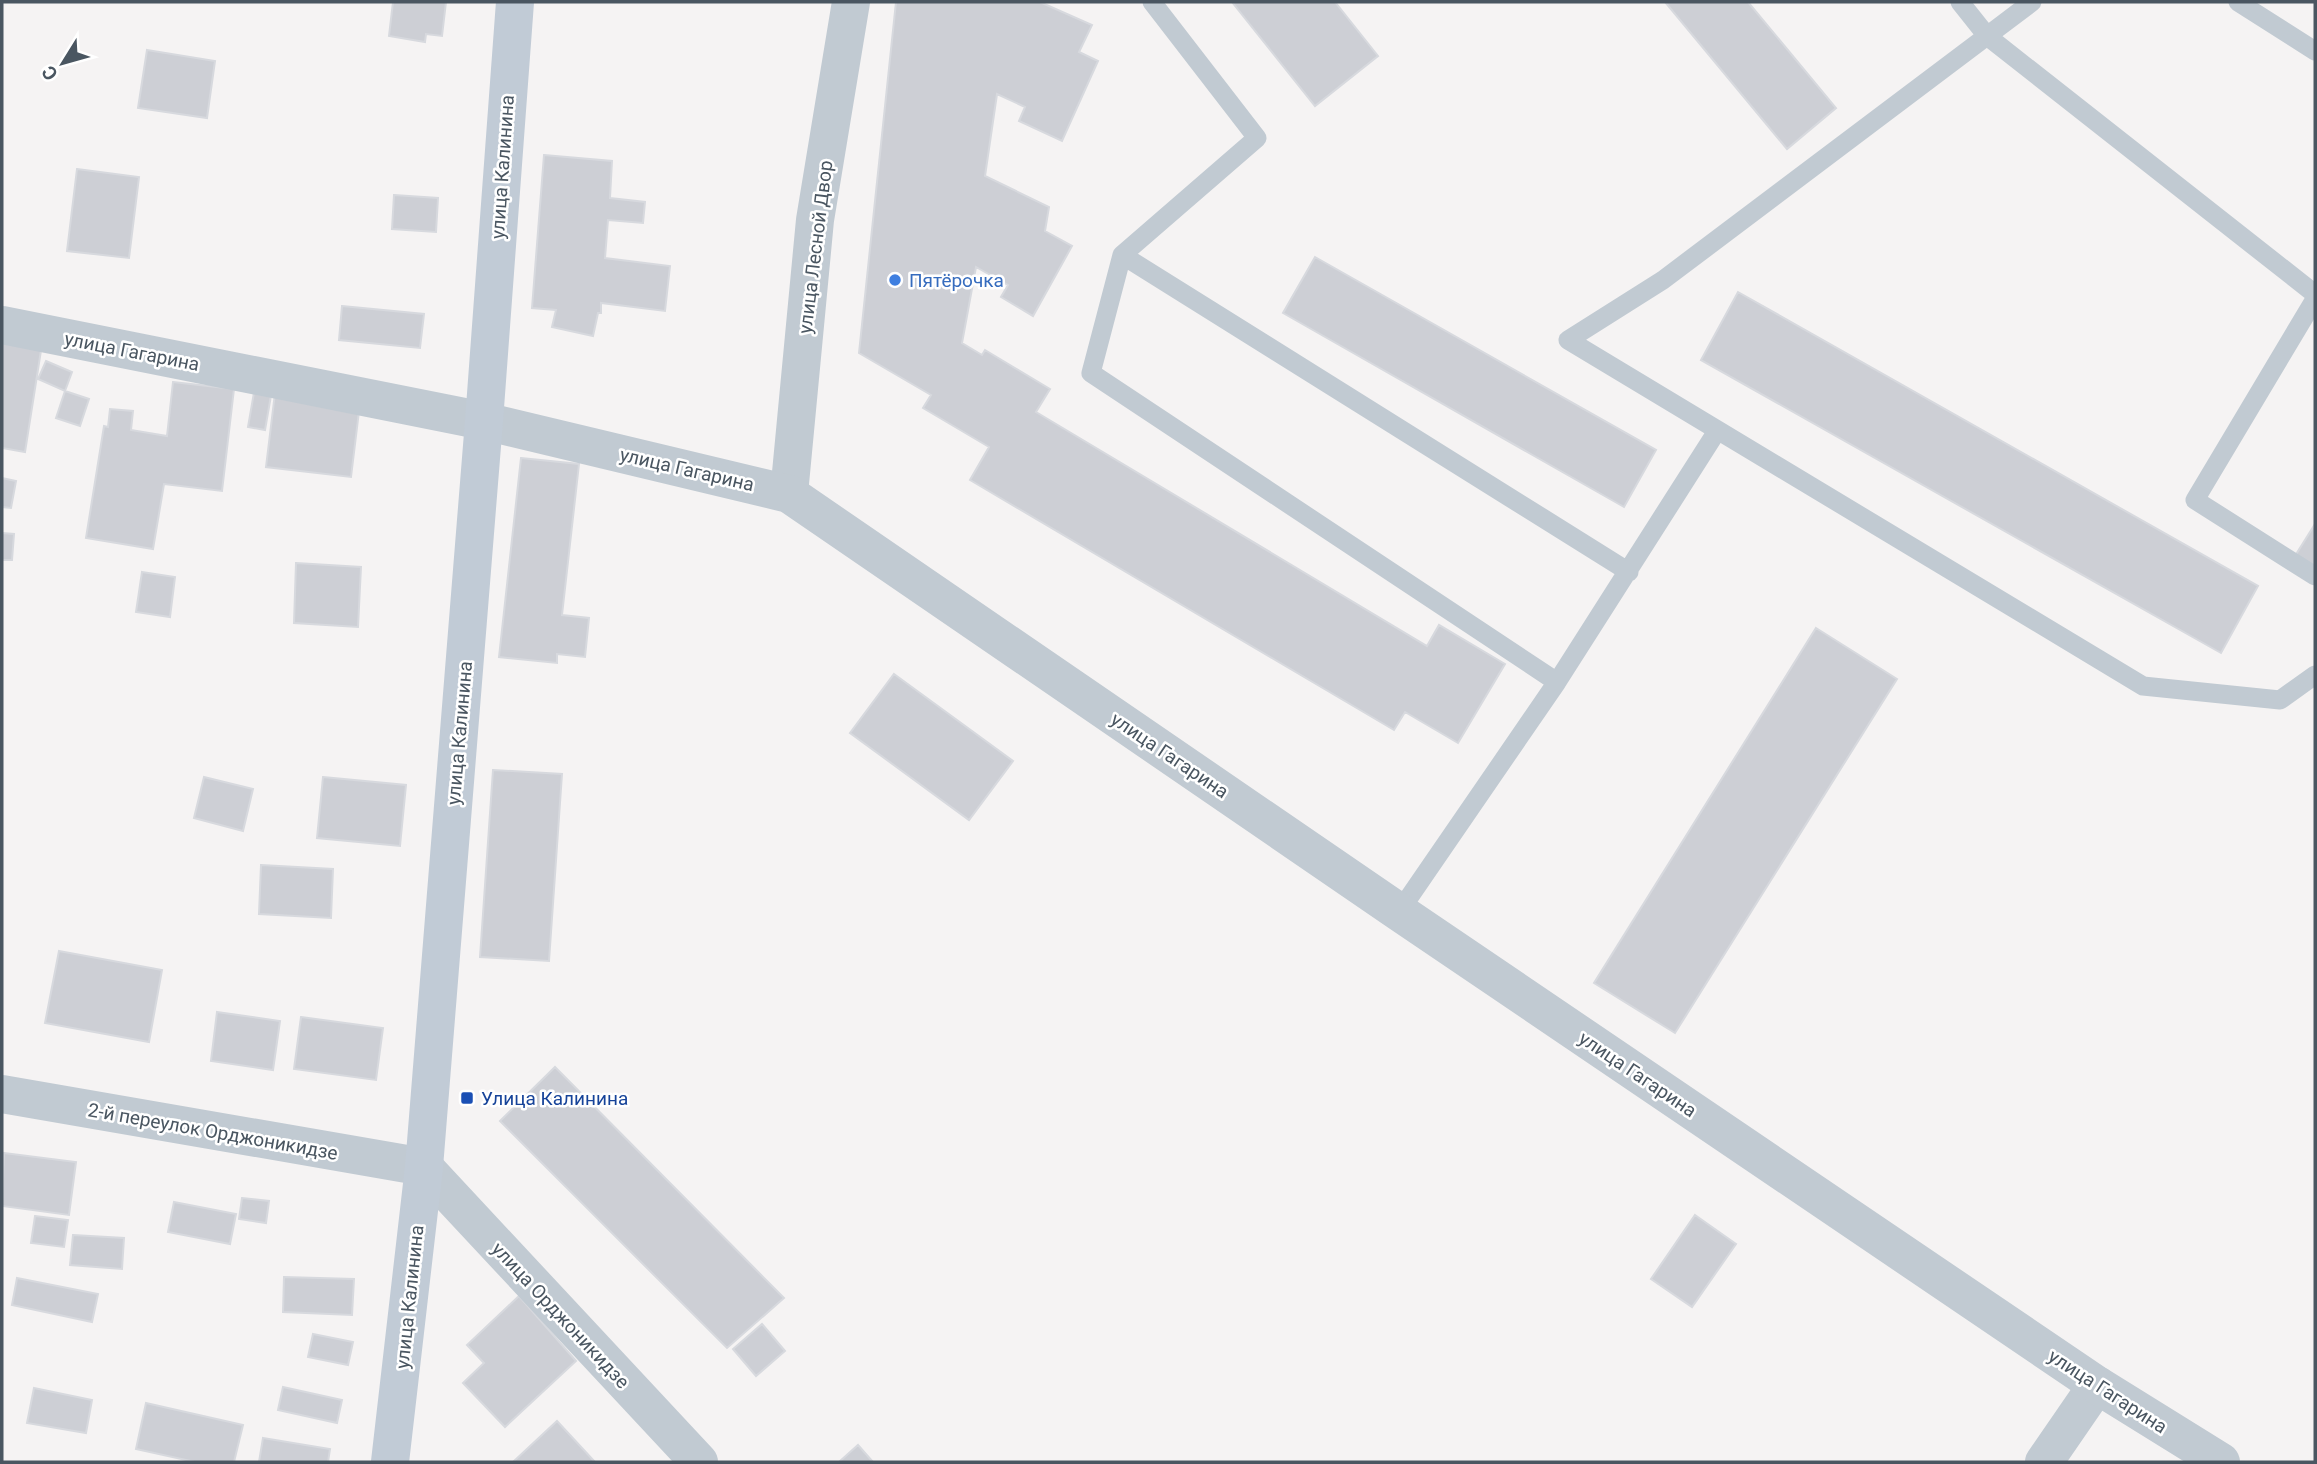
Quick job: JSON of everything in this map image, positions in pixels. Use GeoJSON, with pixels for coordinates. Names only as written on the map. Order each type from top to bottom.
{"type":"FeatureCollection","features":[{"type":"Feature","properties":{"kind":"main road","name":"улица Калинина"},"geometry":{"type":"LineString","coordinates":[[390,1462],[424,1167],[515,2]]}},
{"type":"Feature","properties":{"kind":"street","name":"улица Лесной Двор"},"geometry":{"type":"LineString","coordinates":[[789,494],[816,220],[852,2]]}},
{"type":"Feature","properties":{"kind":"street","name":"улица Гагарина"},"geometry":{"type":"LineString","coordinates":[[2,325],[484,421],[789,494],[2097,1385],[2221,1462]]}},
{"type":"Feature","properties":{"kind":"street","name":"2-й переулок Орджоникидзе"},"geometry":{"type":"LineString","coordinates":[[2,1094],[424,1167]]}},
{"type":"Feature","properties":{"kind":"street","name":"улица Орджоникидзе"},"geometry":{"type":"LineString","coordinates":[[424,1167],[699,1462]]}},
{"type":"Feature","properties":{"kind":"street"},"geometry":{"type":"LineString","coordinates":[[2044,1462],[2097,1385]]}},
{"type":"Feature","properties":{"kind":"lane"},"geometry":{"type":"LineString","coordinates":[[1152,2],[1257,138],[1122,255],[1091,373],[1557,682]]}},
{"type":"Feature","properties":{"kind":"lane"},"geometry":{"type":"LineString","coordinates":[[1960,2],[1987,36],[2315,296],[2195,500],[2315,576]]}},
{"type":"Feature","properties":{"kind":"lane"},"geometry":{"type":"LineString","coordinates":[[2032,2],[1663,280],[1568,340],[2143,686],[2280,700],[2315,675]]}},
{"type":"Feature","properties":{"kind":"lane"},"geometry":{"type":"LineString","coordinates":[[2238,2],[2315,51]]}},
{"type":"Feature","properties":{"kind":"lane"},"geometry":{"type":"LineString","coordinates":[[1122,255],[1629,572]]}},
{"type":"Feature","properties":{"kind":"lane"},"geometry":{"type":"LineString","coordinates":[[1399,912],[1557,682],[1717,431]]}},
{"type":"Feature","properties":{"kind":"building"},"geometry":{"type":"Polygon","coordinates":[[[393,2],[446,2],[442,36],[426,34],[425,42],[389,36],[393,2]]]}},
{"type":"Feature","properties":{"kind":"building"},"geometry":{"type":"Polygon","coordinates":[[[896,2],[1040,2],[1092,25],[1079,52],[1098,61],[1062,141],[1019,121],[1025,107],[997,94],[985,176],[1049,207],[1045,231],[1072,246],[1033,316],[1001,297],[1008,285],[976,267],[962,343],[982,355],[985,350],[1050,389],[1036,412],[1427,646],[1439,625],[1505,664],[1458,743],[1405,712],[1394,730],[970,480],[989,447],[923,408],[931,395],[859,353],[896,2]]]}},
{"type":"Feature","properties":{"kind":"building"},"geometry":{"type":"Polygon","coordinates":[[[1232,2],[1335,2],[1378,56],[1315,106],[1232,2]]]}},
{"type":"Feature","properties":{"kind":"building"},"geometry":{"type":"Polygon","coordinates":[[[1665,2],[1748,2],[1836,108],[1787,149],[1665,2]]]}},
{"type":"Feature","properties":{"kind":"building"},"geometry":{"type":"Polygon","coordinates":[[[147,50],[215,61],[207,118],[138,108],[147,50]]]}},
{"type":"Feature","properties":{"kind":"building"},"geometry":{"type":"Polygon","coordinates":[[[544,155],[612,161],[610,198],[645,202],[643,223],[608,220],[605,258],[670,266],[665,311],[601,303],[601,313],[598,313],[593,336],[552,327],[556,310],[532,308],[544,155]]]}},
{"type":"Feature","properties":{"kind":"building"},"geometry":{"type":"Polygon","coordinates":[[[77,169],[139,177],[129,258],[67,251],[77,169]]]}},
{"type":"Feature","properties":{"kind":"building"},"geometry":{"type":"Polygon","coordinates":[[[394,195],[438,198],[436,232],[392,229],[394,195]]]}},
{"type":"Feature","properties":{"kind":"building"},"geometry":{"type":"Polygon","coordinates":[[[1315,257],[1656,450],[1624,507],[1283,313],[1315,257]]]}},
{"type":"Feature","properties":{"kind":"building"},"geometry":{"type":"Polygon","coordinates":[[[1738,292],[2258,586],[2221,653],[1701,360],[1738,292]]]}},
{"type":"Feature","properties":{"kind":"building"},"geometry":{"type":"Polygon","coordinates":[[[342,306],[424,314],[420,348],[339,340],[342,306]]]}},
{"type":"Feature","properties":{"kind":"building"},"geometry":{"type":"Polygon","coordinates":[[[2,337],[42,344],[25,452],[2,448],[2,337]]]}},
{"type":"Feature","properties":{"kind":"building"},"geometry":{"type":"Polygon","coordinates":[[[46,361],[72,372],[65,391],[38,379],[46,361]]]}},
{"type":"Feature","properties":{"kind":"building"},"geometry":{"type":"Polygon","coordinates":[[[256,381],[273,384],[265,430],[248,427],[256,381]]]}},
{"type":"Feature","properties":{"kind":"building"},"geometry":{"type":"Polygon","coordinates":[[[173,382],[234,389],[222,491],[164,484],[153,549],[86,538],[104,426],[108,427],[110,409],[133,411],[131,430],[167,436],[173,382]]]}},
{"type":"Feature","properties":{"kind":"building"},"geometry":{"type":"Polygon","coordinates":[[[65,391],[89,399],[80,426],[56,418],[65,391]]]}},
{"type":"Feature","properties":{"kind":"building"},"geometry":{"type":"Polygon","coordinates":[[[275,393],[360,403],[351,477],[266,467],[275,393]]]}},
{"type":"Feature","properties":{"kind":"building"},"geometry":{"type":"Polygon","coordinates":[[[521,458],[579,464],[562,615],[589,618],[585,657],[557,654],[557,663],[499,657],[521,458]]]}},
{"type":"Feature","properties":{"kind":"building"},"geometry":{"type":"Polygon","coordinates":[[[2,478],[16,481],[11,508],[2,507],[2,478]]]}},
{"type":"Feature","properties":{"kind":"building"},"geometry":{"type":"Polygon","coordinates":[[[2315,524],[2315,568],[2295,556],[2315,524]]]}},
{"type":"Feature","properties":{"kind":"building"},"geometry":{"type":"Polygon","coordinates":[[[2,533],[14,534],[12,560],[2,560],[2,533]]]}},
{"type":"Feature","properties":{"kind":"building"},"geometry":{"type":"Polygon","coordinates":[[[296,563],[361,567],[358,627],[294,623],[296,563]]]}},
{"type":"Feature","properties":{"kind":"building"},"geometry":{"type":"Polygon","coordinates":[[[142,572],[175,577],[170,617],[136,612],[142,572]]]}},
{"type":"Feature","properties":{"kind":"building"},"geometry":{"type":"Polygon","coordinates":[[[1816,628],[1897,679],[1675,1033],[1594,983],[1816,628]]]}},
{"type":"Feature","properties":{"kind":"building"},"geometry":{"type":"Polygon","coordinates":[[[894,674],[1013,761],[969,820],[850,733],[894,674]]]}},
{"type":"Feature","properties":{"kind":"building"},"geometry":{"type":"Polygon","coordinates":[[[493,770],[562,774],[549,961],[480,957],[493,770]]]}},
{"type":"Feature","properties":{"kind":"building"},"geometry":{"type":"Polygon","coordinates":[[[204,777],[253,789],[243,831],[194,818],[204,777]]]}},
{"type":"Feature","properties":{"kind":"building"},"geometry":{"type":"Polygon","coordinates":[[[323,777],[406,785],[400,846],[317,838],[323,777]]]}},
{"type":"Feature","properties":{"kind":"building"},"geometry":{"type":"Polygon","coordinates":[[[261,865],[333,869],[331,918],[259,914],[261,865]]]}},
{"type":"Feature","properties":{"kind":"building"},"geometry":{"type":"Polygon","coordinates":[[[59,951],[162,970],[149,1042],[45,1023],[59,951]]]}},
{"type":"Feature","properties":{"kind":"building"},"geometry":{"type":"Polygon","coordinates":[[[217,1012],[280,1021],[273,1070],[211,1061],[217,1012]]]}},
{"type":"Feature","properties":{"kind":"building"},"geometry":{"type":"Polygon","coordinates":[[[301,1017],[383,1028],[376,1080],[294,1069],[301,1017]]]}},
{"type":"Feature","properties":{"kind":"building"},"geometry":{"type":"Polygon","coordinates":[[[555,1067],[784,1298],[727,1348],[500,1121],[555,1067]]]}},
{"type":"Feature","properties":{"kind":"building"},"geometry":{"type":"Polygon","coordinates":[[[4,1153],[76,1162],[69,1215],[2,1206],[4,1153]]]}},
{"type":"Feature","properties":{"kind":"building"},"geometry":{"type":"Polygon","coordinates":[[[242,1198],[269,1201],[266,1223],[239,1219],[242,1198]]]}},
{"type":"Feature","properties":{"kind":"building"},"geometry":{"type":"Polygon","coordinates":[[[174,1202],[236,1214],[230,1244],[168,1232],[174,1202]]]}},
{"type":"Feature","properties":{"kind":"building"},"geometry":{"type":"Polygon","coordinates":[[[1695,1215],[1736,1244],[1692,1307],[1651,1279],[1695,1215]]]}},
{"type":"Feature","properties":{"kind":"building"},"geometry":{"type":"Polygon","coordinates":[[[35,1216],[68,1220],[64,1247],[31,1243],[35,1216]]]}},
{"type":"Feature","properties":{"kind":"building"},"geometry":{"type":"Polygon","coordinates":[[[73,1235],[124,1238],[122,1269],[70,1265],[73,1235]]]}},
{"type":"Feature","properties":{"kind":"building"},"geometry":{"type":"Polygon","coordinates":[[[284,1277],[354,1279],[352,1315],[283,1312],[284,1277]]]}},
{"type":"Feature","properties":{"kind":"building"},"geometry":{"type":"Polygon","coordinates":[[[17,1278],[98,1294],[92,1322],[12,1305],[17,1278]]]}},
{"type":"Feature","properties":{"kind":"building"},"geometry":{"type":"Polygon","coordinates":[[[519,1296],[576,1361],[505,1427],[463,1383],[484,1363],[467,1345],[519,1296]]]}},
{"type":"Feature","properties":{"kind":"building"},"geometry":{"type":"Polygon","coordinates":[[[762,1324],[785,1351],[756,1376],[733,1349],[762,1324]]]}},
{"type":"Feature","properties":{"kind":"building"},"geometry":{"type":"Polygon","coordinates":[[[313,1334],[353,1342],[348,1365],[308,1357],[313,1334]]]}},
{"type":"Feature","properties":{"kind":"building"},"geometry":{"type":"Polygon","coordinates":[[[283,1387],[342,1400],[337,1423],[278,1410],[283,1387]]]}},
{"type":"Feature","properties":{"kind":"building"},"geometry":{"type":"Polygon","coordinates":[[[34,1388],[92,1400],[86,1433],[27,1423],[34,1388]]]}},
{"type":"Feature","properties":{"kind":"building"},"geometry":{"type":"Polygon","coordinates":[[[146,1403],[243,1425],[234,1462],[195,1462],[136,1449],[146,1403]]]}},
{"type":"Feature","properties":{"kind":"building"},"geometry":{"type":"Polygon","coordinates":[[[557,1421],[595,1462],[513,1462],[557,1421]]]}},
{"type":"Feature","properties":{"kind":"building"},"geometry":{"type":"Polygon","coordinates":[[[263,1438],[330,1449],[328,1462],[259,1462],[263,1438]]]}},
{"type":"Feature","properties":{"kind":"building"},"geometry":{"type":"Polygon","coordinates":[[[858,1445],[873,1462],[839,1462],[858,1445]]]}},
{"type":"Feature","properties":{"kind":"place","name":"Пятёрочка"},"geometry":{"type":"Point","coordinates":[895,280]}},
{"type":"Feature","properties":{"kind":"place","name":"Улица Калинина"},"geometry":{"type":"Point","coordinates":[467,1098]}}]}
